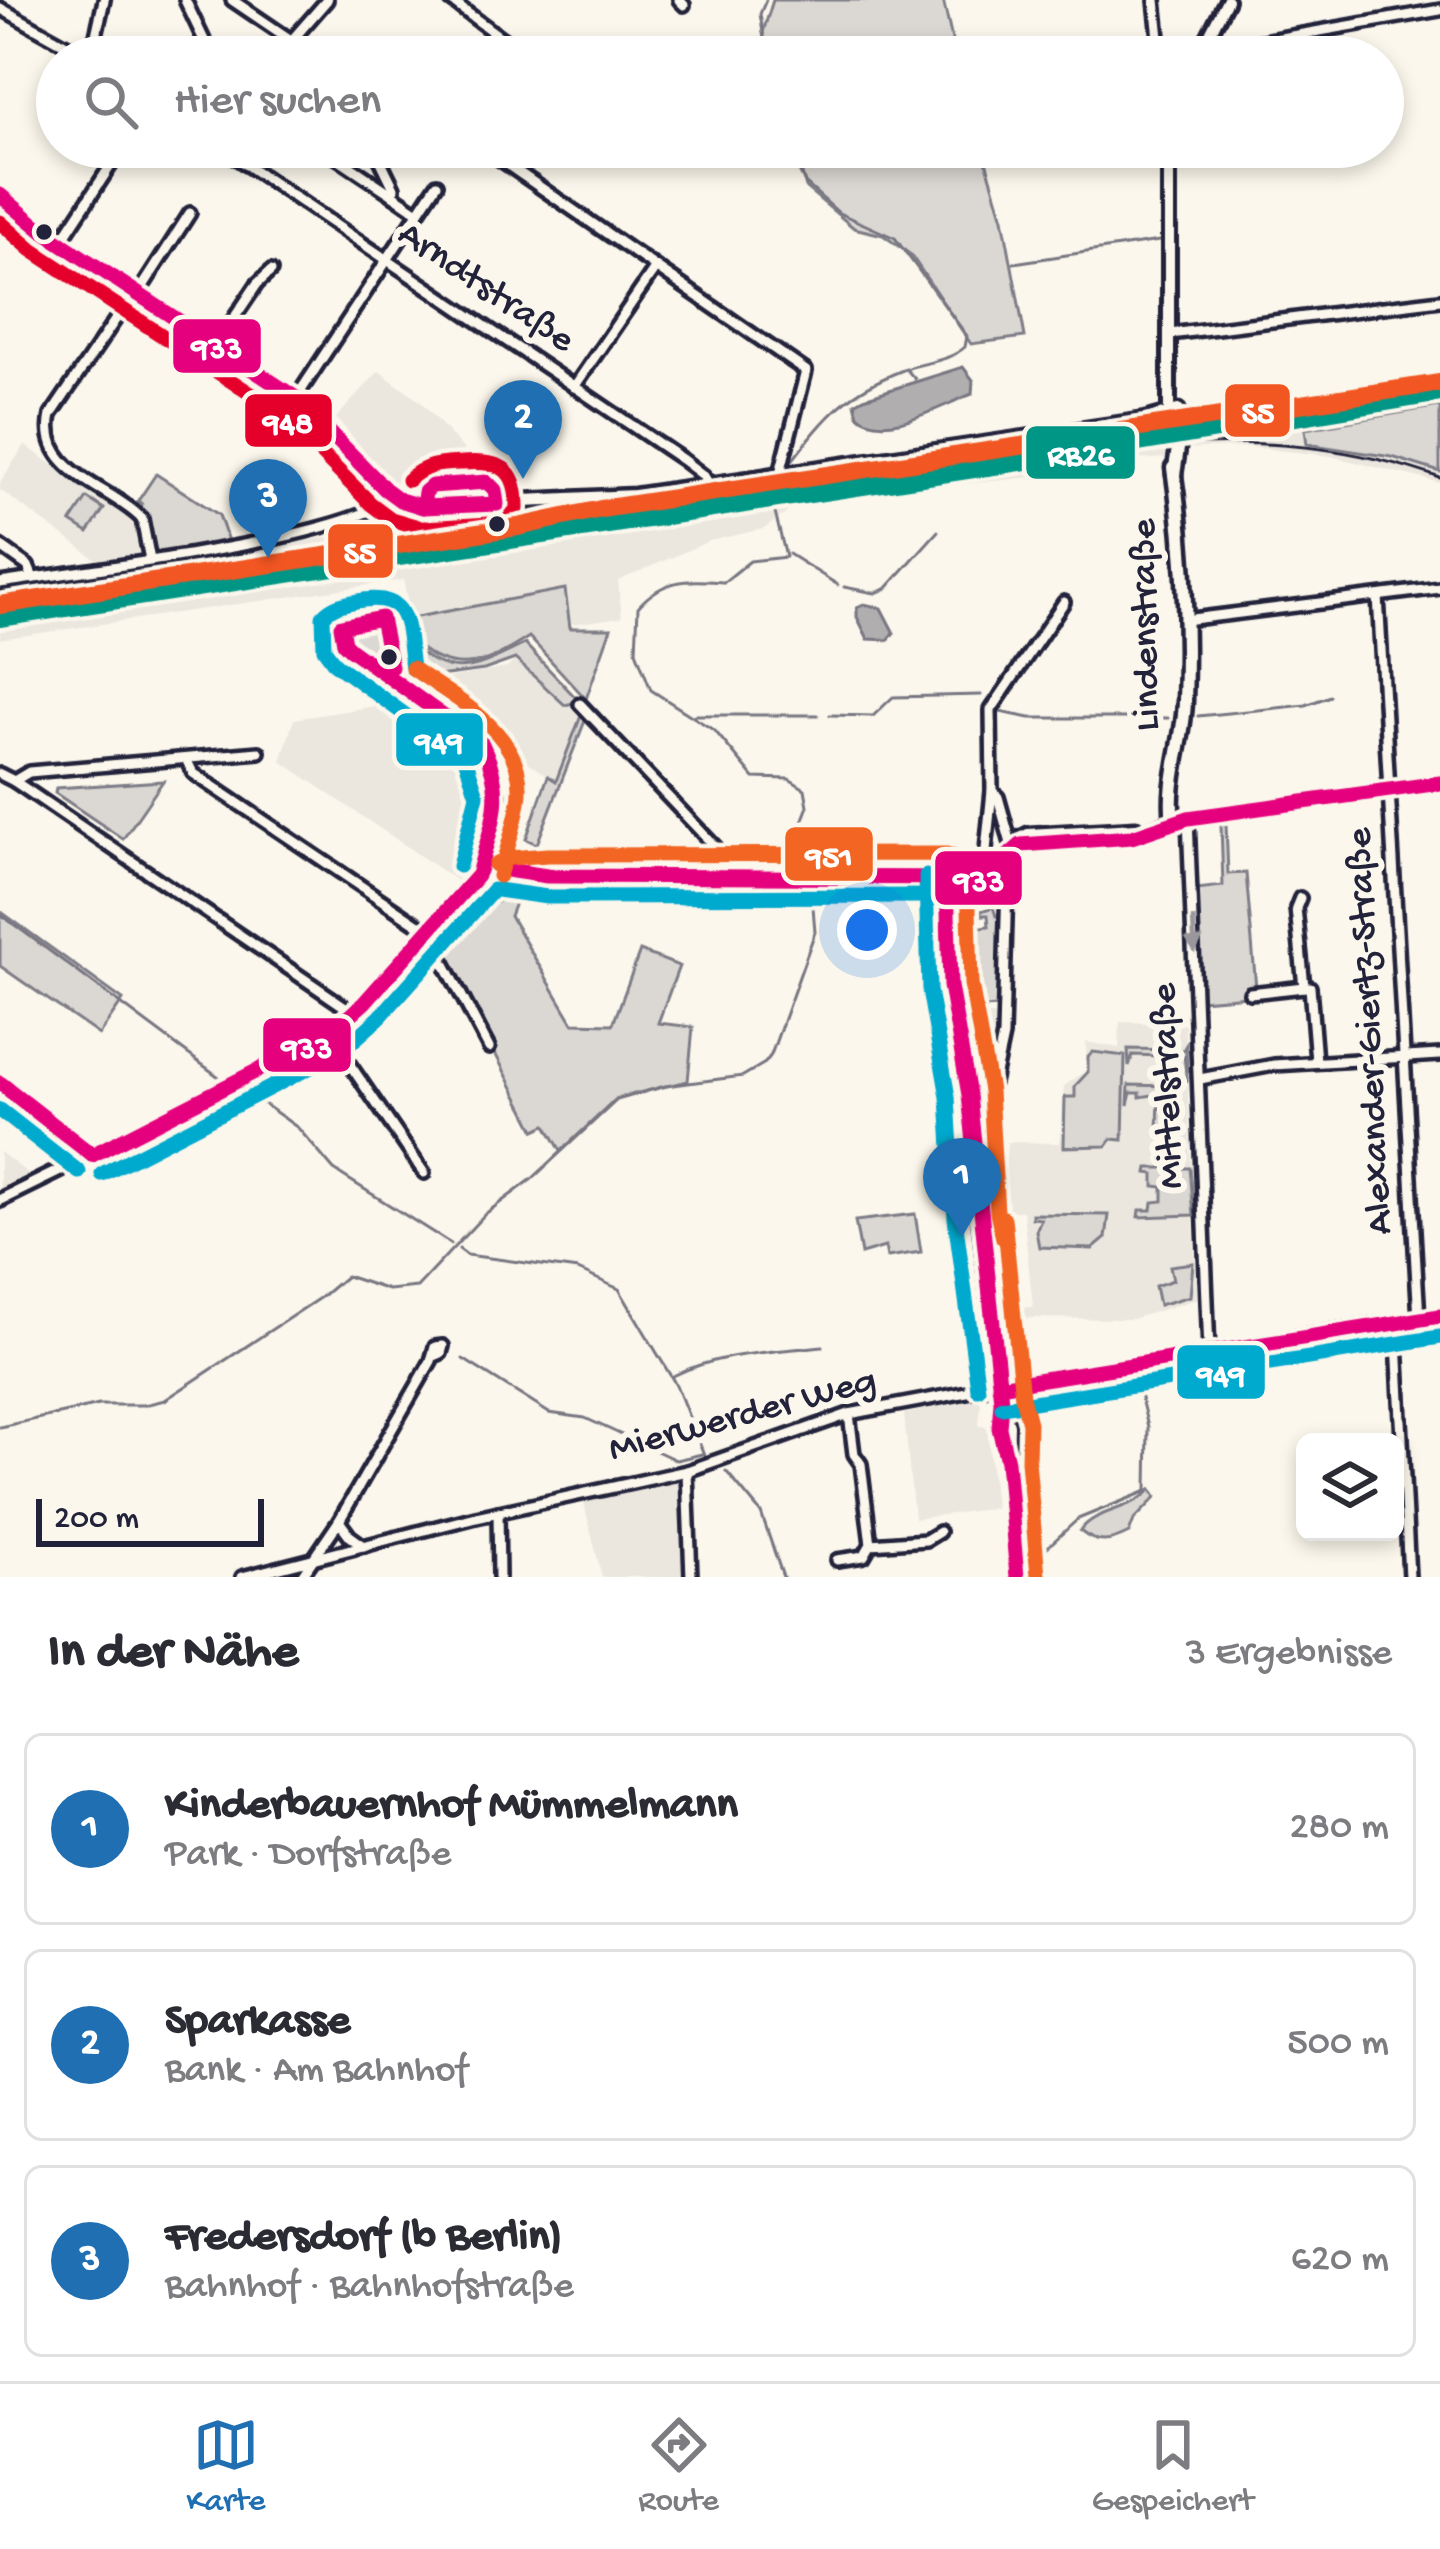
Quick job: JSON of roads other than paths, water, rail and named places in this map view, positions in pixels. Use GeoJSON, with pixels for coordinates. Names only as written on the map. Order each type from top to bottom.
{"type":"FeatureCollection","features":[{"type":"Feature","properties":{"kind":"main road"},"geometry":{"type":"LineString","coordinates":[[0,195],[22,217],[296,398],[319,416],[392,496],[423,507],[567,501],[710,487],[870,458],[1142,421],[1173,412]]}},
{"type":"Feature","properties":{"kind":"main road","name":"Lindenstraße"},"geometry":{"type":"LineString","coordinates":[[1173,412],[1181,428],[1174,475],[1185,710],[1172,797],[1180,820]]}},
{"type":"Feature","properties":{"kind":"main road"},"geometry":{"type":"LineString","coordinates":[[1017,1577],[998,1426],[1001,1401],[969,1095],[950,986],[947,875],[983,878],[1013,848],[1031,843],[1132,837],[1180,820]]}},
{"type":"Feature","properties":{"kind":"street"},"geometry":{"type":"LineString","coordinates":[[95,36],[104,0]]}},
{"type":"Feature","properties":{"kind":"street"},"geometry":{"type":"LineString","coordinates":[[185,0],[202,36]]}},
{"type":"Feature","properties":{"kind":"street"},"geometry":{"type":"LineString","coordinates":[[232,0],[286,36]]}},
{"type":"Feature","properties":{"kind":"street"},"geometry":{"type":"LineString","coordinates":[[296,36],[327,0]]}},
{"type":"Feature","properties":{"kind":"street"},"geometry":{"type":"LineString","coordinates":[[450,0],[503,36]]}},
{"type":"Feature","properties":{"kind":"street"},"geometry":{"type":"LineString","coordinates":[[1155,0],[1159,36]]}},
{"type":"Feature","properties":{"kind":"street"},"geometry":{"type":"LineString","coordinates":[[1209,36],[1227,0]]}},
{"type":"Feature","properties":{"kind":"street"},"geometry":{"type":"LineString","coordinates":[[0,8],[51,36]]}},
{"type":"Feature","properties":{"kind":"street"},"geometry":{"type":"LineString","coordinates":[[1293,36],[1440,10]]}},
{"type":"Feature","properties":{"kind":"street"},"geometry":{"type":"LineString","coordinates":[[60,243],[108,168]]}},
{"type":"Feature","properties":{"kind":"street","name":"Arndtstraße"},"geometry":{"type":"LineString","coordinates":[[251,168],[704,476],[710,487]]}},
{"type":"Feature","properties":{"kind":"street"},"geometry":{"type":"LineString","coordinates":[[352,168],[418,212]]}},
{"type":"Feature","properties":{"kind":"street"},"geometry":{"type":"LineString","coordinates":[[384,168],[393,195]]}},
{"type":"Feature","properties":{"kind":"street"},"geometry":{"type":"LineString","coordinates":[[513,168],[806,371],[778,477]]}},
{"type":"Feature","properties":{"kind":"street"},"geometry":{"type":"LineString","coordinates":[[1169,168],[1173,412]]}},
{"type":"Feature","properties":{"kind":"street"},"geometry":{"type":"LineString","coordinates":[[296,398],[437,184]]}},
{"type":"Feature","properties":{"kind":"street"},"geometry":{"type":"LineString","coordinates":[[150,560],[142,519],[61,461],[49,429],[51,416],[190,213]]}},
{"type":"Feature","properties":{"kind":"street"},"geometry":{"type":"LineString","coordinates":[[574,387],[654,270]]}},
{"type":"Feature","properties":{"kind":"street"},"geometry":{"type":"LineString","coordinates":[[216,345],[257,284],[272,271]]}},
{"type":"Feature","properties":{"kind":"street"},"geometry":{"type":"LineString","coordinates":[[1170,334],[1440,299]]}},
{"type":"Feature","properties":{"kind":"street"},"geometry":{"type":"LineString","coordinates":[[0,583],[330,525],[382,507],[392,496]]}},
{"type":"Feature","properties":{"kind":"street"},"geometry":{"type":"LineString","coordinates":[[0,546],[28,566],[33,578]]}},
{"type":"Feature","properties":{"kind":"street"},"geometry":{"type":"LineString","coordinates":[[1184,620],[1440,588]]}},
{"type":"Feature","properties":{"kind":"street","name":"Alexander-Giertz-Straße"},"geometry":{"type":"LineString","coordinates":[[1378,596],[1419,1319]]}},
{"type":"Feature","properties":{"kind":"street"},"geometry":{"type":"LineString","coordinates":[[973,1146],[980,1144],[1004,1036],[1007,884],[994,862],[991,710],[1064,602]]}},
{"type":"Feature","properties":{"kind":"street"},"geometry":{"type":"LineString","coordinates":[[0,1200],[329,1034],[354,1013],[478,873],[499,788],[482,744],[344,644]]}},
{"type":"Feature","properties":{"kind":"street"},"geometry":{"type":"LineString","coordinates":[[580,704],[724,856],[732,878]]}},
{"type":"Feature","properties":{"kind":"street"},"geometry":{"type":"LineString","coordinates":[[14,781],[29,772],[259,752]]}},
{"type":"Feature","properties":{"kind":"street"},"geometry":{"type":"LineString","coordinates":[[186,759],[193,773],[426,934],[489,1048]]}},
{"type":"Feature","properties":{"kind":"street"},"geometry":{"type":"LineString","coordinates":[[0,774],[354,1013]]}},
{"type":"Feature","properties":{"kind":"street"},"geometry":{"type":"LineString","coordinates":[[1180,820],[1440,783]]}},
{"type":"Feature","properties":{"kind":"street"},"geometry":{"type":"LineString","coordinates":[[992,791],[1013,848]]}},
{"type":"Feature","properties":{"kind":"street"},"geometry":{"type":"LineString","coordinates":[[493,820],[491,852],[504,884]]}},
{"type":"Feature","properties":{"kind":"street","name":"Mittelstraße"},"geometry":{"type":"LineString","coordinates":[[1180,820],[1200,1079],[1209,1352]]}},
{"type":"Feature","properties":{"kind":"street"},"geometry":{"type":"LineString","coordinates":[[478,873],[499,868],[547,876]]}},
{"type":"Feature","properties":{"kind":"street"},"geometry":{"type":"LineString","coordinates":[[478,873],[483,892]]}},
{"type":"Feature","properties":{"kind":"street"},"geometry":{"type":"LineString","coordinates":[[452,905],[473,892],[495,894],[514,879],[547,876],[947,875]]}},
{"type":"Feature","properties":{"kind":"street"},"geometry":{"type":"LineString","coordinates":[[958,905],[986,886],[1007,884]]}},
{"type":"Feature","properties":{"kind":"street"},"geometry":{"type":"LineString","coordinates":[[1300,898],[1296,908],[1304,987]]}},
{"type":"Feature","properties":{"kind":"street"},"geometry":{"type":"LineString","coordinates":[[1250,993],[1310,987],[1316,1061]]}},
{"type":"Feature","properties":{"kind":"street"},"geometry":{"type":"LineString","coordinates":[[329,1034],[424,1172]]}},
{"type":"Feature","properties":{"kind":"street"},"geometry":{"type":"LineString","coordinates":[[1200,1079],[1316,1061],[1440,1055]]}},
{"type":"Feature","properties":{"kind":"street"},"geometry":{"type":"LineString","coordinates":[[0,1082],[92,1155]]}},
{"type":"Feature","properties":{"kind":"street"},"geometry":{"type":"LineString","coordinates":[[969,1095],[992,1096]]}},
{"type":"Feature","properties":{"kind":"street"},"geometry":{"type":"LineString","coordinates":[[999,1386],[1440,1316]]}},
{"type":"Feature","properties":{"kind":"street"},"geometry":{"type":"LineString","coordinates":[[1396,1322],[1408,1577]]}},
{"type":"Feature","properties":{"kind":"street"},"geometry":{"type":"LineString","coordinates":[[301,1577],[339,1521],[434,1355]]}},
{"type":"Feature","properties":{"kind":"street","name":"Mierwerder Weg"},"geometry":{"type":"LineString","coordinates":[[242,1577],[498,1512],[687,1471],[849,1414],[999,1386]]}},
{"type":"Feature","properties":{"kind":"street"},"geometry":{"type":"LineString","coordinates":[[837,1560],[864,1556],[871,1544],[849,1414]]}},
{"type":"Feature","properties":{"kind":"street"},"geometry":{"type":"LineString","coordinates":[[687,1471],[692,1577]]}},
{"type":"Feature","properties":{"kind":"street"},"geometry":{"type":"LineString","coordinates":[[498,1512],[499,1577]]}},
{"type":"Feature","properties":{"kind":"street"},"geometry":{"type":"LineString","coordinates":[[339,1521],[364,1546]]}},
{"type":"Feature","properties":{"kind":"street"},"geometry":{"type":"LineString","coordinates":[[871,1544],[926,1540],[939,1532]]}},
{"type":"Feature","properties":{"kind":"waterway"},"geometry":{"type":"LineString","coordinates":[[764,36],[760,14],[766,0]]}},
{"type":"Feature","properties":{"kind":"waterway"},"geometry":{"type":"LineString","coordinates":[[788,466],[825,420],[850,398],[903,370],[951,356],[965,347],[967,336],[895,238],[839,213],[805,183],[798,168]]}},
{"type":"Feature","properties":{"kind":"waterway"},"geometry":{"type":"LineString","coordinates":[[1014,263],[1159,241]]}},
{"type":"Feature","properties":{"kind":"waterway"},"geometry":{"type":"LineString","coordinates":[[907,370],[915,379]]}},
{"type":"Feature","properties":{"kind":"waterway"},"geometry":{"type":"LineString","coordinates":[[774,509],[786,557],[750,561],[724,582],[688,581],[657,590],[638,607],[636,651],[651,690],[715,731],[754,778],[789,779],[805,789],[808,806],[792,848],[807,873]]}},
{"type":"Feature","properties":{"kind":"waterway"},"geometry":{"type":"LineString","coordinates":[[844,587],[875,593],[886,589],[938,531]]}},
{"type":"Feature","properties":{"kind":"waterway"},"geometry":{"type":"LineString","coordinates":[[789,554],[838,585]]}},
{"type":"Feature","properties":{"kind":"waterway"},"geometry":{"type":"LineString","coordinates":[[830,715],[873,716],[893,697],[981,695]]}},
{"type":"Feature","properties":{"kind":"waterway"},"geometry":{"type":"LineString","coordinates":[[1198,716],[1306,705],[1330,696]]}},
{"type":"Feature","properties":{"kind":"waterway"},"geometry":{"type":"LineString","coordinates":[[1000,712],[1030,718],[1168,718]]}},
{"type":"Feature","properties":{"kind":"waterway"},"geometry":{"type":"LineString","coordinates":[[694,715],[818,715]]}},
{"type":"Feature","properties":{"kind":"waterway"},"geometry":{"type":"LineString","coordinates":[[0,1427],[99,1405],[165,1400],[346,1276],[388,1290],[417,1287],[485,1214],[532,1179],[617,1100],[665,1086],[743,1076],[765,1063],[815,932],[811,881]]}},
{"type":"Feature","properties":{"kind":"waterway"},"geometry":{"type":"LineString","coordinates":[[0,914],[223,1080]]}},
{"type":"Feature","properties":{"kind":"waterway"},"geometry":{"type":"LineString","coordinates":[[260,1101],[298,1128],[334,1170],[451,1244]]}},
{"type":"Feature","properties":{"kind":"waterway"},"geometry":{"type":"LineString","coordinates":[[459,1249],[467,1255],[578,1270],[619,1289],[676,1385],[705,1457]]}},
{"type":"Feature","properties":{"kind":"waterway"},"geometry":{"type":"LineString","coordinates":[[1312,1344],[1322,1342]]}},
{"type":"Feature","properties":{"kind":"waterway"},"geometry":{"type":"LineString","coordinates":[[673,1376],[727,1358],[823,1346]]}},
{"type":"Feature","properties":{"kind":"waterway"},"geometry":{"type":"LineString","coordinates":[[1263,1353],[1300,1346]]}},
{"type":"Feature","properties":{"kind":"waterway"},"geometry":{"type":"LineString","coordinates":[[1206,1364],[1251,1356]]}},
{"type":"Feature","properties":{"kind":"waterway"},"geometry":{"type":"LineString","coordinates":[[463,1359],[549,1413],[585,1418],[676,1460],[702,1454]]}},
{"type":"Feature","properties":{"kind":"waterway"},"geometry":{"type":"LineString","coordinates":[[1157,1374],[1191,1367]]}},
{"type":"Feature","properties":{"kind":"waterway"},"geometry":{"type":"LineString","coordinates":[[1027,1560],[1078,1519],[1147,1491],[1148,1427],[1136,1378],[1147,1376]]}},
{"type":"Feature","properties":{"kind":"waterway"},"geometry":{"type":"LineString","coordinates":[[726,1471],[761,1513],[783,1577]]}},
{"type":"Feature","properties":{"kind":"railway"},"geometry":{"type":"LineString","coordinates":[[0,623],[1172,446],[1308,447],[1375,459],[1440,478]]}},
{"type":"Feature","properties":{"kind":"place","name":"Sparkasse"},"geometry":{"type":"Point","coordinates":[523,479]}},
{"type":"Feature","properties":{"kind":"place","name":"Fredersdorf (b Berlin)"},"geometry":{"type":"Point","coordinates":[268,558]}},
{"type":"Feature","properties":{"kind":"place","name":"Kinderbauernhof Mümmelmann"},"geometry":{"type":"Point","coordinates":[962,1237]}}]}
